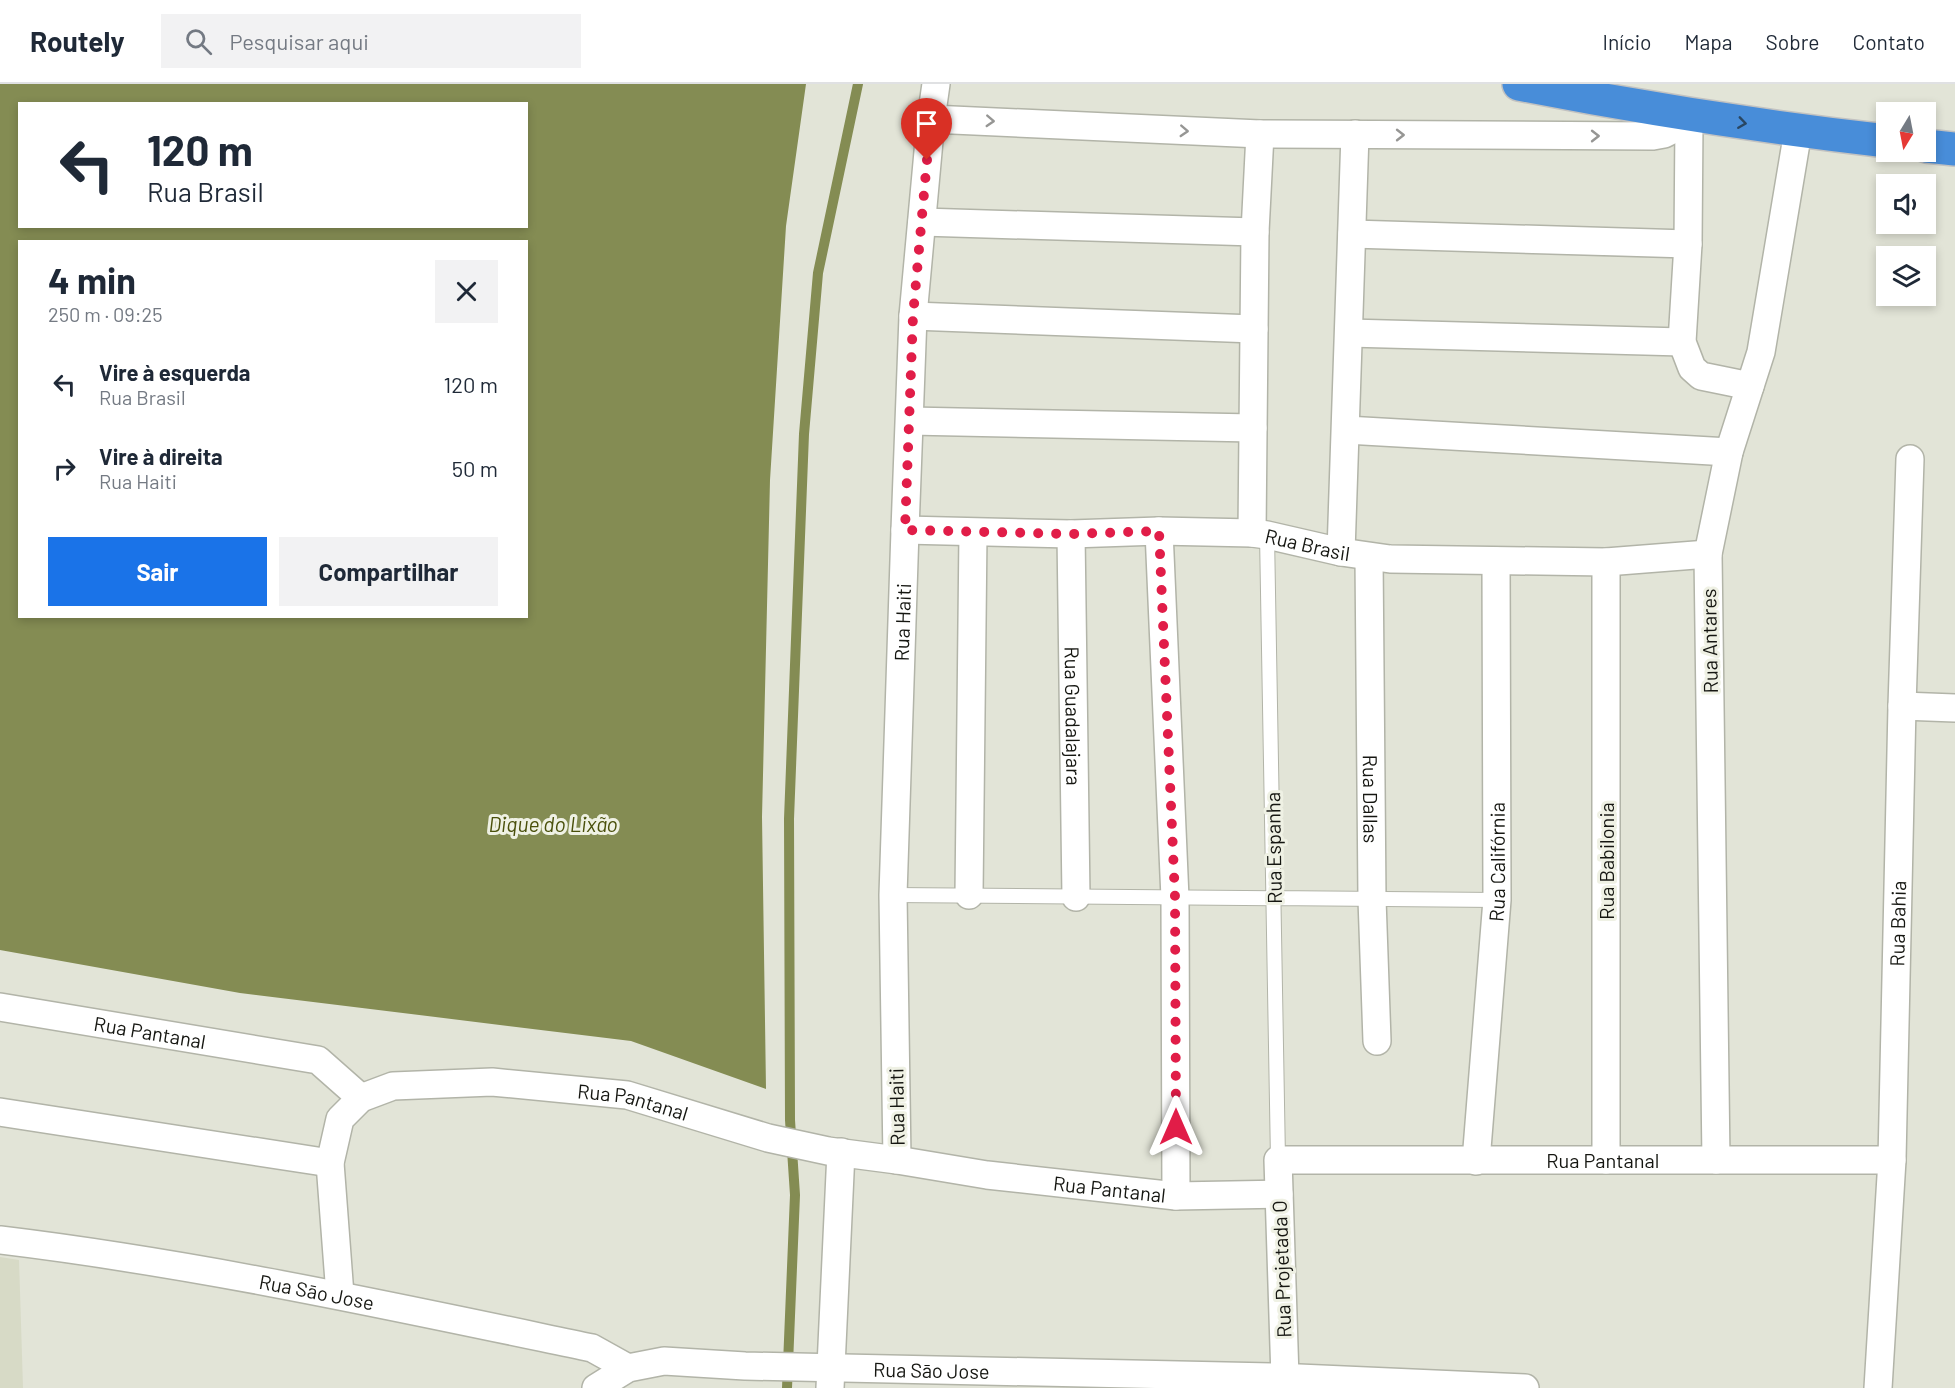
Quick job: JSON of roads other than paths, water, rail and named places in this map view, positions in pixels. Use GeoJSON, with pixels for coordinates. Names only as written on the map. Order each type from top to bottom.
{"type":"FeatureCollection","features":[{"type":"Feature","properties":{"kind":"highway"},"geometry":{"type":"LineString","coordinates":[[1519,84],[1695,119],[1876,140]]}},
{"type":"Feature","properties":{"kind":"highway"},"geometry":{"type":"LineString","coordinates":[[1936,147],[1955,149]]}},
{"type":"Feature","properties":{"kind":"street","name":"Rua Haiti"},"geometry":{"type":"LineString","coordinates":[[897,1160],[893,895],[905,530],[913,316],[936,84]]}},
{"type":"Feature","properties":{"kind":"street"},"geometry":{"type":"LineString","coordinates":[[931,119],[1260,134],[1653,136],[1664,134],[1695,119],[1682,342],[1692,368],[1701,376],[1750,386]]}},
{"type":"Feature","properties":{"kind":"street","name":"Rua Antares"},"geometry":{"type":"LineString","coordinates":[[1716,1160],[1708,554],[1730,452],[1761,352],[1798,131]]}},
{"type":"Feature","properties":{"kind":"street"},"geometry":{"type":"LineString","coordinates":[[1260,134],[1255,232],[1252,428],[1260,534]]}},
{"type":"Feature","properties":{"kind":"street"},"geometry":{"type":"LineString","coordinates":[[1341,552],[1355,134]]}},
{"type":"Feature","properties":{"kind":"street"},"geometry":{"type":"LineString","coordinates":[[922,222],[1255,232]]}},
{"type":"Feature","properties":{"kind":"street"},"geometry":{"type":"LineString","coordinates":[[1352,234],[1688,244]]}},
{"type":"Feature","properties":{"kind":"street"},"geometry":{"type":"LineString","coordinates":[[913,316],[1254,329]]}},
{"type":"Feature","properties":{"kind":"street"},"geometry":{"type":"LineString","coordinates":[[1349,333],[1682,342]]}},
{"type":"Feature","properties":{"kind":"street"},"geometry":{"type":"LineString","coordinates":[[910,420],[1252,428]]}},
{"type":"Feature","properties":{"kind":"street"},"geometry":{"type":"LineString","coordinates":[[1346,430],[1730,452]]}},
{"type":"Feature","properties":{"kind":"street","name":"Rua Bahia"},"geometry":{"type":"LineString","coordinates":[[1878,1388],[1892,1160],[1910,459]]}},
{"type":"Feature","properties":{"kind":"street","name":"Rua Brasil"},"geometry":{"type":"LineString","coordinates":[[905,530],[973,533],[1071,534],[1159,531],[1260,534],[1341,552],[1390,559],[1606,562],[1708,554]]}},
{"type":"Feature","properties":{"kind":"street"},"geometry":{"type":"LineString","coordinates":[[1159,531],[1175,897],[1176,1196]]}},
{"type":"Feature","properties":{"kind":"street"},"geometry":{"type":"LineString","coordinates":[[969,896],[973,533]]}},
{"type":"Feature","properties":{"kind":"street","name":"Rua Guadalajara"},"geometry":{"type":"LineString","coordinates":[[1071,534],[1076,897]]}},
{"type":"Feature","properties":{"kind":"street","name":"Rua Dallas"},"geometry":{"type":"LineString","coordinates":[[1369,556],[1372,899],[1377,1041]]}},
{"type":"Feature","properties":{"kind":"street","name":"Rua Califórnia"},"geometry":{"type":"LineString","coordinates":[[1476,1161],[1497,900],[1496,561]]}},
{"type":"Feature","properties":{"kind":"street","name":"Rua Babilonia"},"geometry":{"type":"LineString","coordinates":[[1605,1160],[1606,562]]}},
{"type":"Feature","properties":{"kind":"street"},"geometry":{"type":"LineString","coordinates":[[1902,706],[1955,708]]}},
{"type":"Feature","properties":{"kind":"street","name":"Rua Pantanal"},"geometry":{"type":"LineString","coordinates":[[0,1007],[318,1060],[361,1098],[393,1086],[492,1082],[627,1095],[768,1138],[987,1175],[1176,1196],[1279,1194]]}},
{"type":"Feature","properties":{"kind":"street"},"geometry":{"type":"LineString","coordinates":[[340,1295],[330,1163],[340,1119],[361,1098]]}},
{"type":"Feature","properties":{"kind":"street"},"geometry":{"type":"LineString","coordinates":[[0,1112],[330,1163]]}},
{"type":"Feature","properties":{"kind":"street"},"geometry":{"type":"LineString","coordinates":[[826,1377],[835,1151]]}},
{"type":"Feature","properties":{"kind":"street","name":"Rua Pantanal"},"geometry":{"type":"LineString","coordinates":[[1278,1160],[1892,1160]]}},
{"type":"Feature","properties":{"kind":"street","name":"Rua Projetada O"},"geometry":{"type":"LineString","coordinates":[[1278,1160],[1285,1378]]}},
{"type":"Feature","properties":{"kind":"street","name":"Rua Sāo Jose"},"geometry":{"type":"LineString","coordinates":[[0,1240],[85,1250],[340,1295],[592,1348],[628,1368]]}},
{"type":"Feature","properties":{"kind":"street","name":"Rua Sāo Jose"},"geometry":{"type":"LineString","coordinates":[[596,1388],[628,1368],[664,1361],[749,1377],[1285,1378],[1525,1388]]}},
{"type":"Feature","properties":{"kind":"lane","name":"Rua Espanha"},"geometry":{"type":"LineString","coordinates":[[1260,534],[1274,898],[1278,1160]]}},
{"type":"Feature","properties":{"kind":"lane"},"geometry":{"type":"LineString","coordinates":[[893,895],[1497,900]]}},
{"type":"Feature","properties":{"kind":"water","name":"Dique do Lixão"},"geometry":{"type":"Polygon","coordinates":[[[0,84],[806,84],[786,226],[770,480],[762,817],[766,1089],[631,1041],[240,993],[0,950],[0,84]]]}},
{"type":"Feature","properties":{"kind":"waterway"},"geometry":{"type":"LineString","coordinates":[[787,1388],[795,1195],[790,1120],[789,819],[804,434],[818,273],[858,84]]}}]}
